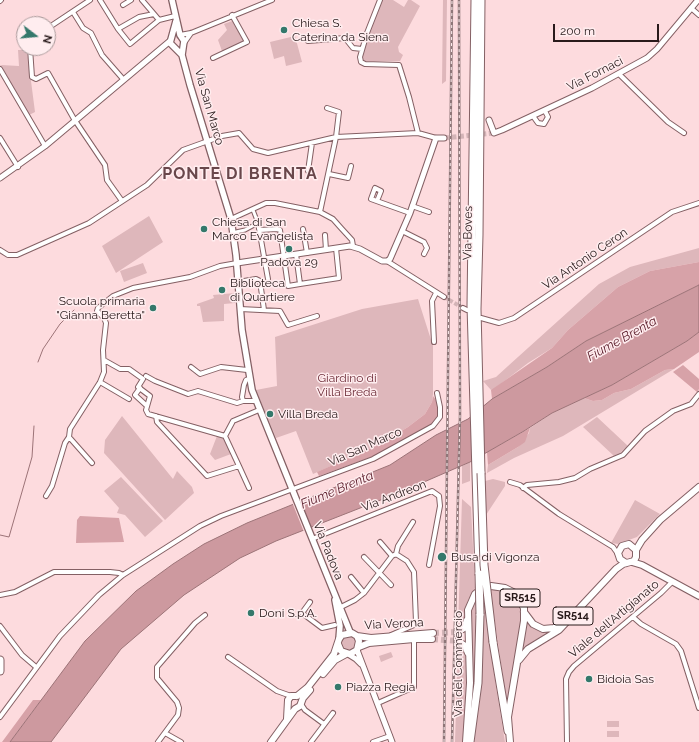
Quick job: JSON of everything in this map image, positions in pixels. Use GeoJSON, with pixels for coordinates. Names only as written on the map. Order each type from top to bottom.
{"type":"FeatureCollection","features":[{"type":"Feature","properties":{"kind":"highway","name":"Via Boves"},"geometry":{"type":"LineString","coordinates":[[474,0],[471,306],[484,565],[493,642],[508,731]]}},
{"type":"Feature","properties":{"kind":"highway","name":"Via Boves"},"geometry":{"type":"LineString","coordinates":[[474,434],[481,0]]}},
{"type":"Feature","properties":{"kind":"highway","name":"Via del Commercio"},"geometry":{"type":"LineString","coordinates":[[470,742],[476,698],[480,637],[474,434]]}},
{"type":"Feature","properties":{"kind":"highway"},"geometry":{"type":"LineString","coordinates":[[0,660],[0,671]]}},
{"type":"Feature","properties":{"kind":"main road"},"geometry":{"type":"LineString","coordinates":[[172,0],[183,44],[175,48]]}},
{"type":"Feature","properties":{"kind":"main road"},"geometry":{"type":"LineString","coordinates":[[171,39],[176,19]]}},
{"type":"Feature","properties":{"kind":"main road"},"geometry":{"type":"LineString","coordinates":[[171,39],[180,35]]}},
{"type":"Feature","properties":{"kind":"main road","name":"Via San Marco"},"geometry":{"type":"LineString","coordinates":[[171,39],[171,45],[182,55]]}},
{"type":"Feature","properties":{"kind":"main road","name":"Via San Marco"},"geometry":{"type":"LineString","coordinates":[[183,44],[182,55],[231,219],[249,379],[255,401],[293,492]]}},
{"type":"Feature","properties":{"kind":"main road","name":"SR514"},"geometry":{"type":"LineString","coordinates":[[524,612],[538,628],[547,629],[559,626],[615,565],[622,546],[635,542],[699,487]]}},
{"type":"Feature","properties":{"kind":"main road","name":"Via Padova"},"geometry":{"type":"LineString","coordinates":[[293,492],[312,537],[334,597],[340,626],[338,642]]}},
{"type":"Feature","properties":{"kind":"main road","name":"SR514"},"geometry":{"type":"LineString","coordinates":[[517,666],[525,652],[560,630],[616,569],[629,563],[637,553],[642,540],[660,520]]}},
{"type":"Feature","properties":{"kind":"main road"},"geometry":{"type":"LineString","coordinates":[[629,544],[637,553],[642,565]]}},
{"type":"Feature","properties":{"kind":"main road"},"geometry":{"type":"LineString","coordinates":[[618,555],[629,563],[642,565],[699,596]]}},
{"type":"Feature","properties":{"kind":"main road","name":"Via del Commercio"},"geometry":{"type":"LineString","coordinates":[[466,742],[469,709],[470,659],[468,610],[472,599],[479,590],[485,587],[496,586],[505,588],[515,593],[522,603],[524,612]]}},
{"type":"Feature","properties":{"kind":"main road","name":"Via Padova"},"geometry":{"type":"LineString","coordinates":[[334,597],[341,607],[350,632]]}},
{"type":"Feature","properties":{"kind":"main road","name":"SR515"},"geometry":{"type":"LineString","coordinates":[[458,632],[464,628],[468,610]]}},
{"type":"Feature","properties":{"kind":"main road","name":"SR515"},"geometry":{"type":"LineString","coordinates":[[510,742],[508,731],[524,612]]}},
{"type":"Feature","properties":{"kind":"main road"},"geometry":{"type":"LineString","coordinates":[[271,742],[287,719],[335,660],[358,649],[359,641],[357,636],[350,632],[343,634],[338,642],[334,654],[308,687],[294,696],[288,704],[287,719]]}},
{"type":"Feature","properties":{"kind":"main road","name":"Via Verona"},"geometry":{"type":"LineString","coordinates":[[357,636],[371,638],[391,635],[433,636],[369,643],[358,649]]}},
{"type":"Feature","properties":{"kind":"main road"},"geometry":{"type":"LineString","coordinates":[[458,641],[466,646],[470,659]]}},
{"type":"Feature","properties":{"kind":"main road"},"geometry":{"type":"LineString","coordinates":[[338,642],[340,650],[347,654]]}},
{"type":"Feature","properties":{"kind":"main road"},"geometry":{"type":"LineString","coordinates":[[294,696],[301,703]]}},
{"type":"Feature","properties":{"kind":"main road"},"geometry":{"type":"LineString","coordinates":[[288,704],[295,709]]}},
{"type":"Feature","properties":{"kind":"street"},"geometry":{"type":"LineString","coordinates":[[56,23],[90,0]]}},
{"type":"Feature","properties":{"kind":"street"},"geometry":{"type":"LineString","coordinates":[[100,0],[130,44],[159,20],[176,19]]}},
{"type":"Feature","properties":{"kind":"street"},"geometry":{"type":"LineString","coordinates":[[123,5],[131,0]]}},
{"type":"Feature","properties":{"kind":"street"},"geometry":{"type":"LineString","coordinates":[[142,0],[159,20]]}},
{"type":"Feature","properties":{"kind":"street"},"geometry":{"type":"LineString","coordinates":[[180,35],[192,32],[269,0]]}},
{"type":"Feature","properties":{"kind":"street"},"geometry":{"type":"LineString","coordinates":[[380,0],[371,18],[360,57],[361,62],[366,64],[399,65],[410,97],[418,133]]}},
{"type":"Feature","properties":{"kind":"street","name":"Via Fornaci"},"geometry":{"type":"LineString","coordinates":[[489,120],[494,133],[545,111],[619,74],[647,58],[657,49],[698,0]]}},
{"type":"Feature","properties":{"kind":"street"},"geometry":{"type":"LineString","coordinates":[[690,8],[699,15]]}},
{"type":"Feature","properties":{"kind":"street"},"geometry":{"type":"LineString","coordinates":[[73,12],[82,28],[91,33],[102,55],[123,79]]}},
{"type":"Feature","properties":{"kind":"street"},"geometry":{"type":"LineString","coordinates":[[118,28],[138,17],[154,14]]}},
{"type":"Feature","properties":{"kind":"street"},"geometry":{"type":"LineString","coordinates":[[213,58],[247,42],[232,15]]}},
{"type":"Feature","properties":{"kind":"street"},"geometry":{"type":"LineString","coordinates":[[183,44],[192,32]]}},
{"type":"Feature","properties":{"kind":"street"},"geometry":{"type":"LineString","coordinates":[[308,41],[346,38],[353,48],[362,49]]}},
{"type":"Feature","properties":{"kind":"street"},"geometry":{"type":"LineString","coordinates":[[0,178],[18,167],[45,146],[145,60],[160,50],[171,39]]}},
{"type":"Feature","properties":{"kind":"street"},"geometry":{"type":"LineString","coordinates":[[160,50],[175,48]]}},
{"type":"Feature","properties":{"kind":"street"},"geometry":{"type":"LineString","coordinates":[[31,56],[32,77],[36,80],[48,73],[75,121],[105,166],[107,180],[122,201]]}},
{"type":"Feature","properties":{"kind":"street"},"geometry":{"type":"LineString","coordinates":[[0,69],[45,146]]}},
{"type":"Feature","properties":{"kind":"street"},"geometry":{"type":"LineString","coordinates":[[619,74],[668,122],[684,133]]}},
{"type":"Feature","properties":{"kind":"street"},"geometry":{"type":"LineString","coordinates":[[320,212],[329,174],[339,112],[327,108]]}},
{"type":"Feature","properties":{"kind":"street"},"geometry":{"type":"LineString","coordinates":[[533,116],[538,123],[544,124],[548,117],[545,111]]}},
{"type":"Feature","properties":{"kind":"street"},"geometry":{"type":"LineString","coordinates":[[0,250],[8,255],[16,255],[89,223],[147,185],[183,150],[207,140],[222,136],[239,133],[253,150],[268,153],[336,137],[418,133],[436,138],[444,138]]}},
{"type":"Feature","properties":{"kind":"street"},"geometry":{"type":"LineString","coordinates":[[0,138],[18,167]]}},
{"type":"Feature","properties":{"kind":"street"},"geometry":{"type":"LineString","coordinates":[[385,261],[402,231],[410,213],[436,138]]}},
{"type":"Feature","properties":{"kind":"street"},"geometry":{"type":"LineString","coordinates":[[308,171],[312,142]]}},
{"type":"Feature","properties":{"kind":"street"},"geometry":{"type":"LineString","coordinates":[[329,174],[348,178],[351,166]]}},
{"type":"Feature","properties":{"kind":"street"},"geometry":{"type":"LineString","coordinates":[[377,201],[410,213]]}},
{"type":"Feature","properties":{"kind":"street"},"geometry":{"type":"LineString","coordinates":[[231,219],[266,203],[274,203],[320,212],[333,219],[352,240],[353,246]]}},
{"type":"Feature","properties":{"kind":"street","name":"Via Antonio Ceron"},"geometry":{"type":"LineString","coordinates":[[481,318],[499,323],[514,318],[672,212],[699,203]]}},
{"type":"Feature","properties":{"kind":"street"},"geometry":{"type":"LineString","coordinates":[[412,206],[429,212]]}},
{"type":"Feature","properties":{"kind":"street"},"geometry":{"type":"LineString","coordinates":[[253,210],[260,230],[268,279]]}},
{"type":"Feature","properties":{"kind":"street"},"geometry":{"type":"LineString","coordinates":[[236,232],[245,230],[258,223]]}},
{"type":"Feature","properties":{"kind":"street"},"geometry":{"type":"LineString","coordinates":[[260,230],[279,229],[288,286],[339,278],[336,248]]}},
{"type":"Feature","properties":{"kind":"street"},"geometry":{"type":"LineString","coordinates":[[303,229],[307,253]]}},
{"type":"Feature","properties":{"kind":"street"},"geometry":{"type":"LineString","coordinates":[[402,231],[424,242],[427,248],[424,254]]}},
{"type":"Feature","properties":{"kind":"street"},"geometry":{"type":"LineString","coordinates":[[325,235],[326,250]]}},
{"type":"Feature","properties":{"kind":"street"},"geometry":{"type":"LineString","coordinates":[[46,496],[52,486],[65,443],[69,437],[70,429],[100,382],[104,372],[103,350],[106,323],[104,318],[97,311],[98,308],[113,296],[133,288],[190,277],[220,266],[353,246],[385,261],[444,297]]}},
{"type":"Feature","properties":{"kind":"street"},"geometry":{"type":"LineString","coordinates":[[296,254],[300,284]]}},
{"type":"Feature","properties":{"kind":"street"},"geometry":{"type":"LineString","coordinates":[[238,282],[256,279],[260,281],[264,310]]}},
{"type":"Feature","properties":{"kind":"street"},"geometry":{"type":"LineString","coordinates":[[434,342],[432,301],[436,293]]}},
{"type":"Feature","properties":{"kind":"street"},"geometry":{"type":"LineString","coordinates":[[240,309],[281,312],[288,325],[317,317]]}},
{"type":"Feature","properties":{"kind":"street"},"geometry":{"type":"LineString","coordinates":[[104,360],[120,369],[129,369],[143,379],[138,387],[140,388],[135,395],[147,406]]}},
{"type":"Feature","properties":{"kind":"street"},"geometry":{"type":"LineString","coordinates":[[191,367],[200,374],[221,367],[247,370]]}},
{"type":"Feature","properties":{"kind":"street"},"geometry":{"type":"LineString","coordinates":[[146,376],[188,394],[198,391],[237,403],[243,401],[255,401]]}},
{"type":"Feature","properties":{"kind":"street"},"geometry":{"type":"LineString","coordinates":[[243,401],[242,397],[244,385],[246,380],[249,379]]}},
{"type":"Feature","properties":{"kind":"street"},"geometry":{"type":"LineString","coordinates":[[100,382],[111,387],[129,399]]}},
{"type":"Feature","properties":{"kind":"street"},"geometry":{"type":"LineString","coordinates":[[140,388],[150,396],[146,412],[225,436]]}},
{"type":"Feature","properties":{"kind":"street","name":"Via San Marco"},"geometry":{"type":"LineString","coordinates":[[0,717],[36,667],[80,614],[123,575],[173,543],[221,516],[293,492],[384,454],[433,426],[440,417],[440,407],[437,393]]}},
{"type":"Feature","properties":{"kind":"street"},"geometry":{"type":"LineString","coordinates":[[523,488],[527,485],[559,482],[575,478],[590,469],[623,455],[645,431],[673,410],[691,404],[699,394]]}},
{"type":"Feature","properties":{"kind":"street"},"geometry":{"type":"LineString","coordinates":[[225,436],[233,421],[259,410]]}},
{"type":"Feature","properties":{"kind":"street"},"geometry":{"type":"LineString","coordinates":[[156,416],[157,422],[207,476],[238,466]]}},
{"type":"Feature","properties":{"kind":"street"},"geometry":{"type":"LineString","coordinates":[[225,436],[249,488]]}},
{"type":"Feature","properties":{"kind":"street"},"geometry":{"type":"LineString","coordinates":[[69,437],[92,463]]}},
{"type":"Feature","properties":{"kind":"street"},"geometry":{"type":"LineString","coordinates":[[510,482],[523,488],[559,514],[613,547],[618,555]]}},
{"type":"Feature","properties":{"kind":"street","name":"Via Andreon"},"geometry":{"type":"LineString","coordinates":[[312,537],[432,491],[439,496],[440,506],[429,565]]}},
{"type":"Feature","properties":{"kind":"street"},"geometry":{"type":"LineString","coordinates":[[341,607],[355,600],[364,593],[394,555],[413,522]]}},
{"type":"Feature","properties":{"kind":"street"},"geometry":{"type":"LineString","coordinates":[[380,542],[394,555],[407,561],[414,572],[416,622],[414,625],[391,635]]}},
{"type":"Feature","properties":{"kind":"street"},"geometry":{"type":"LineString","coordinates":[[613,547],[622,546]]}},
{"type":"Feature","properties":{"kind":"street"},"geometry":{"type":"LineString","coordinates":[[364,557],[391,585]]}},
{"type":"Feature","properties":{"kind":"street"},"geometry":{"type":"LineString","coordinates":[[0,595],[14,592],[54,572],[119,572],[123,575]]}},
{"type":"Feature","properties":{"kind":"street"},"geometry":{"type":"LineString","coordinates":[[351,577],[364,593]]}},
{"type":"Feature","properties":{"kind":"street","name":"Viale dell'Artigianato"},"geometry":{"type":"LineString","coordinates":[[567,742],[566,679],[569,672],[574,666],[672,582]]}},
{"type":"Feature","properties":{"kind":"street"},"geometry":{"type":"LineString","coordinates":[[310,602],[302,613],[322,628],[335,625]]}},
{"type":"Feature","properties":{"kind":"street"},"geometry":{"type":"LineString","coordinates":[[158,742],[178,715],[179,708],[177,702],[157,678],[157,667],[195,623],[205,616]]}},
{"type":"Feature","properties":{"kind":"street"},"geometry":{"type":"LineString","coordinates":[[633,616],[641,624],[676,644],[681,651],[699,708]]}},
{"type":"Feature","properties":{"kind":"street"},"geometry":{"type":"LineString","coordinates":[[0,626],[22,655],[36,667]]}},
{"type":"Feature","properties":{"kind":"street","name":"Via Verona"},"geometry":{"type":"LineString","coordinates":[[378,703],[414,687],[414,638]]}},
{"type":"Feature","properties":{"kind":"street"},"geometry":{"type":"LineString","coordinates":[[358,649],[392,742]]}},
{"type":"Feature","properties":{"kind":"street"},"geometry":{"type":"LineString","coordinates":[[347,654],[364,666]]}},
{"type":"Feature","properties":{"kind":"street"},"geometry":{"type":"LineString","coordinates":[[228,657],[277,691],[288,704]]}},
{"type":"Feature","properties":{"kind":"street"},"geometry":{"type":"LineString","coordinates":[[277,691],[294,696]]}},
{"type":"Feature","properties":{"kind":"street"},"geometry":{"type":"LineString","coordinates":[[301,703],[305,710],[324,724]]}},
{"type":"Feature","properties":{"kind":"street"},"geometry":{"type":"LineString","coordinates":[[312,742],[332,713]]}},
{"type":"Feature","properties":{"kind":"street"},"geometry":{"type":"LineString","coordinates":[[165,733],[181,742]]}},
{"type":"Feature","properties":{"kind":"street"},"geometry":{"type":"LineString","coordinates":[[373,742],[390,736]]}},
{"type":"Feature","properties":{"kind":"green space"},"geometry":{"type":"Polygon","coordinates":[[[382,0],[393,0],[404,7],[408,0],[411,0],[420,6],[398,47],[399,52],[403,55],[400,61],[363,61],[362,57],[369,33],[382,0]]]}},
{"type":"Feature","properties":{"kind":"green space"},"geometry":{"type":"Polygon","coordinates":[[[443,0],[447,0],[446,81],[442,84],[443,0]]]}},
{"type":"Feature","properties":{"kind":"green space"},"geometry":{"type":"Polygon","coordinates":[[[232,21],[244,41],[222,51],[218,40],[227,30],[224,24],[232,21]]]}},
{"type":"Feature","properties":{"kind":"green space"},"geometry":{"type":"Polygon","coordinates":[[[295,36],[302,62],[286,66],[284,56],[274,59],[270,42],[295,36]]]}},
{"type":"Feature","properties":{"kind":"green space"},"geometry":{"type":"Polygon","coordinates":[[[18,56],[28,56],[35,112],[29,115],[1,65],[19,66],[18,56]]]}},
{"type":"Feature","properties":{"kind":"green space"},"geometry":{"type":"Polygon","coordinates":[[[149,216],[163,242],[116,273],[102,246],[149,216]]]}},
{"type":"Feature","properties":{"kind":"green space"},"geometry":{"type":"Polygon","coordinates":[[[699,248],[699,262],[650,271],[618,287],[568,330],[552,348],[528,363],[494,389],[491,390],[483,381],[496,377],[599,284],[630,267],[699,248]]]}},
{"type":"Feature","properties":{"kind":"green space"},"geometry":{"type":"Polygon","coordinates":[[[143,263],[147,273],[124,282],[120,271],[143,263]]]}},
{"type":"Feature","properties":{"kind":"green space"},"geometry":{"type":"Polygon","coordinates":[[[235,293],[235,303],[224,304],[224,321],[203,322],[200,306],[197,306],[197,304],[214,298],[213,295],[235,293]]]}},
{"type":"Feature","properties":{"kind":"green space","name":"Giardino di Villa Breda"},"geometry":{"type":"Polygon","coordinates":[[[418,299],[433,346],[433,394],[432,402],[425,414],[408,427],[380,444],[313,474],[296,431],[276,438],[256,390],[277,386],[275,337],[362,309],[418,299]]]}},
{"type":"Feature","properties":{"kind":"green space"},"geometry":{"type":"Polygon","coordinates":[[[674,369],[563,436],[514,458],[487,473],[488,465],[518,447],[529,433],[530,428],[552,413],[584,398],[593,401],[602,400],[614,393],[631,389],[665,370],[674,369]]]}},
{"type":"Feature","properties":{"kind":"green space"},"geometry":{"type":"Polygon","coordinates":[[[122,416],[173,479],[177,471],[192,487],[194,493],[165,520],[104,453],[105,440],[122,416]]]}},
{"type":"Feature","properties":{"kind":"green space"},"geometry":{"type":"Polygon","coordinates":[[[597,417],[628,446],[620,453],[614,456],[583,427],[597,417]]]}},
{"type":"Feature","properties":{"kind":"green space"},"geometry":{"type":"Polygon","coordinates":[[[217,436],[224,438],[231,454],[215,460],[210,454],[217,436]]]}},
{"type":"Feature","properties":{"kind":"green space"},"geometry":{"type":"Polygon","coordinates":[[[470,462],[470,481],[462,484],[462,466],[470,462]]]}},
{"type":"Feature","properties":{"kind":"green space"},"geometry":{"type":"Polygon","coordinates":[[[121,477],[163,521],[145,537],[125,515],[117,513],[119,508],[104,491],[121,477]]]}},
{"type":"Feature","properties":{"kind":"green space"},"geometry":{"type":"Polygon","coordinates":[[[493,479],[505,482],[505,486],[486,515],[485,481],[493,479]]]}},
{"type":"Feature","properties":{"kind":"green space"},"geometry":{"type":"Polygon","coordinates":[[[462,499],[471,507],[475,588],[468,600],[464,623],[458,629],[462,499]]]}},
{"type":"Feature","properties":{"kind":"green space"},"geometry":{"type":"Polygon","coordinates":[[[635,500],[660,514],[637,537],[618,544],[611,543],[635,500]]]}},
{"type":"Feature","properties":{"kind":"green space"},"geometry":{"type":"Polygon","coordinates":[[[490,590],[501,590],[510,594],[516,600],[521,610],[520,628],[507,703],[490,590]]]}},
{"type":"Feature","properties":{"kind":"green space"},"geometry":{"type":"Polygon","coordinates":[[[484,594],[505,742],[474,742],[481,692],[484,594]]]}},
{"type":"Feature","properties":{"kind":"green space"},"geometry":{"type":"Polygon","coordinates":[[[476,599],[475,669],[472,711],[473,654],[470,618],[471,609],[476,599]]]}},
{"type":"Feature","properties":{"kind":"green space"},"geometry":{"type":"Polygon","coordinates":[[[527,622],[534,628],[543,632],[551,632],[522,652],[527,622]]]}},
{"type":"Feature","properties":{"kind":"green space"},"geometry":{"type":"Polygon","coordinates":[[[351,635],[357,639],[354,651],[344,651],[340,646],[342,639],[351,635]]]}},
{"type":"Feature","properties":{"kind":"green space"},"geometry":{"type":"Polygon","coordinates":[[[458,642],[462,645],[467,654],[467,695],[463,742],[455,742],[458,642]]]}},
{"type":"Feature","properties":{"kind":"green space"},"geometry":{"type":"Polygon","coordinates":[[[391,652],[393,657],[381,662],[379,656],[391,652]]]}},
{"type":"Feature","properties":{"kind":"green space"},"geometry":{"type":"Polygon","coordinates":[[[607,721],[619,721],[619,727],[607,727],[607,721]]]}},
{"type":"Feature","properties":{"kind":"green space"},"geometry":{"type":"Polygon","coordinates":[[[607,731],[619,731],[619,737],[607,737],[607,731]]]}},
{"type":"Feature","properties":{"kind":"shaded area"},"geometry":{"type":"Polygon","coordinates":[[[699,262],[699,285],[586,341],[547,367],[492,399],[491,390],[552,348],[568,330],[618,287],[650,271],[699,262]]]}},
{"type":"Feature","properties":{"kind":"shaded area"},"geometry":{"type":"Polygon","coordinates":[[[699,332],[699,352],[674,369],[665,370],[631,389],[614,393],[602,400],[593,401],[584,398],[612,385],[687,341],[699,332]]]}},
{"type":"Feature","properties":{"kind":"shaded area"},"geometry":{"type":"Polygon","coordinates":[[[683,365],[699,379],[699,389],[697,392],[673,372],[683,365]]]}},
{"type":"Feature","properties":{"kind":"shaded area"},"geometry":{"type":"Polygon","coordinates":[[[433,396],[438,403],[439,414],[433,423],[427,428],[382,453],[319,476],[317,472],[380,444],[408,427],[425,414],[432,402],[433,396]]]}},
{"type":"Feature","properties":{"kind":"shaded area"},"geometry":{"type":"Polygon","coordinates":[[[530,428],[525,442],[488,465],[487,452],[530,428]]]}},
{"type":"Feature","properties":{"kind":"shaded area"},"geometry":{"type":"Polygon","coordinates":[[[80,516],[119,518],[124,542],[76,543],[77,520],[80,516]]]}},
{"type":"Feature","properties":{"kind":"shaded area"},"geometry":{"type":"Polygon","coordinates":[[[33,700],[41,700],[10,742],[2,742],[33,700]]]}},
{"type":"Feature","properties":{"kind":"water","name":"Fiume Brenta"},"geometry":{"type":"Polygon","coordinates":[[[699,285],[699,332],[687,341],[612,385],[552,413],[470,462],[401,492],[276,541],[240,558],[184,595],[121,649],[51,742],[10,742],[85,641],[136,591],[173,564],[204,544],[247,523],[390,465],[436,435],[468,419],[492,399],[547,367],[586,341],[699,285]]]}},
{"type":"Feature","properties":{"kind":"pier"},"geometry":{"type":"Polygon","coordinates":[[[300,499],[312,529],[304,532],[292,502],[300,499]]]}},
{"type":"Feature","properties":{"kind":"waterway"},"geometry":{"type":"LineString","coordinates":[[38,362],[43,349],[60,324],[74,310]]}},
{"type":"Feature","properties":{"kind":"waterway"},"geometry":{"type":"LineString","coordinates":[[0,535],[9,537],[32,457],[34,426]]}},
{"type":"Feature","properties":{"kind":"tunnel"},"geometry":{"type":"LineString","coordinates":[[444,138],[494,133]]}},
{"type":"Feature","properties":{"kind":"tunnel"},"geometry":{"type":"LineString","coordinates":[[444,297],[463,308]]}},
{"type":"Feature","properties":{"kind":"tunnel"},"geometry":{"type":"LineString","coordinates":[[433,633],[458,632]]}},
{"type":"Feature","properties":{"kind":"tunnel"},"geometry":{"type":"LineString","coordinates":[[432,639],[458,641]]}},
{"type":"Feature","properties":{"kind":"railway"},"geometry":{"type":"LineString","coordinates":[[444,742],[452,0]]}},
{"type":"Feature","properties":{"kind":"railway"},"geometry":{"type":"LineString","coordinates":[[452,742],[460,415],[459,0]]}},
{"type":"Feature","properties":{"kind":"place","name":"Chiesa S. Caterina da Siena"},"geometry":{"type":"Point","coordinates":[284,30]}},
{"type":"Feature","properties":{"kind":"place","name":"Chiesa di San Marco Evangelista"},"geometry":{"type":"Point","coordinates":[204,229]}},
{"type":"Feature","properties":{"kind":"place","name":"Padova 29"},"geometry":{"type":"Point","coordinates":[289,249]}},
{"type":"Feature","properties":{"kind":"place","name":"Biblioteca di Quartiere"},"geometry":{"type":"Point","coordinates":[222,290]}},
{"type":"Feature","properties":{"kind":"place","name":"Scuola primaria \"Gianna Beretta\""},"geometry":{"type":"Point","coordinates":[153,308]}},
{"type":"Feature","properties":{"kind":"place","name":"Villa Breda"},"geometry":{"type":"Point","coordinates":[270,414]}},
{"type":"Feature","properties":{"kind":"place","name":"Busa di Vigonza"},"geometry":{"type":"Point","coordinates":[442,557]}},
{"type":"Feature","properties":{"kind":"place","name":"Doni S.p.A."},"geometry":{"type":"Point","coordinates":[251,613]}},
{"type":"Feature","properties":{"kind":"place","name":"Bidoia Sas"},"geometry":{"type":"Point","coordinates":[589,679]}},
{"type":"Feature","properties":{"kind":"place","name":"Piazza Regia"},"geometry":{"type":"Point","coordinates":[338,687]}},
{"type":"Feature","properties":{"kind":"district","name":"PONTE DI BRENTA"},"geometry":{"type":"Point","coordinates":[240,174]}}]}
